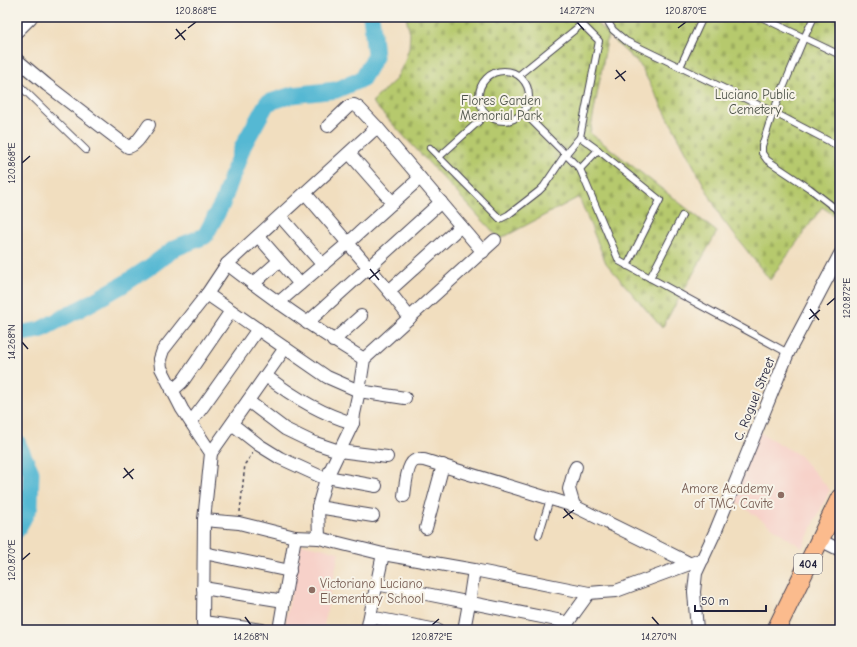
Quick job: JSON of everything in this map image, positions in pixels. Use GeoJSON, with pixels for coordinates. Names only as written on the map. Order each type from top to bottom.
{"type":"FeatureCollection","features":[{"type":"Feature","properties":{"kind":"main road","name":"404"},"geometry":{"type":"LineString","coordinates":[[776,630],[840,498]]}},
{"type":"Feature","properties":{"kind":"street"},"geometry":{"type":"LineString","coordinates":[[17,30],[30,17]]}},
{"type":"Feature","properties":{"kind":"street"},"geometry":{"type":"LineString","coordinates":[[17,60],[128,147],[131,147],[135,143],[149,125]]}},
{"type":"Feature","properties":{"kind":"street"},"geometry":{"type":"LineString","coordinates":[[328,126],[349,106],[354,105],[358,108],[377,127],[482,252]]}},
{"type":"Feature","properties":{"kind":"street"},"geometry":{"type":"LineString","coordinates":[[211,453],[182,409],[161,368],[160,359],[163,350],[207,294],[227,264],[377,127]]}},
{"type":"Feature","properties":{"kind":"street"},"geometry":{"type":"LineString","coordinates":[[349,153],[393,203]]}},
{"type":"Feature","properties":{"kind":"street"},"geometry":{"type":"LineString","coordinates":[[278,303],[348,243],[420,178]]}},
{"type":"Feature","properties":{"kind":"street"},"geometry":{"type":"LineString","coordinates":[[305,193],[389,291],[410,318]]}},
{"type":"Feature","properties":{"kind":"street"},"geometry":{"type":"LineString","coordinates":[[307,323],[441,202]]}},
{"type":"Feature","properties":{"kind":"street"},"geometry":{"type":"LineString","coordinates":[[280,216],[323,265]]}},
{"type":"Feature","properties":{"kind":"street"},"geometry":{"type":"LineString","coordinates":[[389,291],[461,226]]}},
{"type":"Feature","properties":{"kind":"street"},"geometry":{"type":"LineString","coordinates":[[258,236],[300,284]]}},
{"type":"Feature","properties":{"kind":"street"},"geometry":{"type":"LineString","coordinates":[[319,538],[318,507],[327,478],[353,423],[364,360],[495,240]]}},
{"type":"Feature","properties":{"kind":"street","name":"C. Roguel Street"},"geometry":{"type":"LineString","coordinates":[[698,630],[694,592],[696,573],[716,530],[788,353],[840,254]]}},
{"type":"Feature","properties":{"kind":"street"},"geometry":{"type":"LineString","coordinates":[[252,284],[279,261]]}},
{"type":"Feature","properties":{"kind":"street"},"geometry":{"type":"LineString","coordinates":[[227,264],[278,303],[333,341],[364,360]]}},
{"type":"Feature","properties":{"kind":"street"},"geometry":{"type":"LineString","coordinates":[[207,294],[327,377],[359,391],[404,398]]}},
{"type":"Feature","properties":{"kind":"street"},"geometry":{"type":"LineString","coordinates":[[172,391],[185,378],[231,310]]}},
{"type":"Feature","properties":{"kind":"street"},"geometry":{"type":"LineString","coordinates":[[333,341],[361,316]]}},
{"type":"Feature","properties":{"kind":"street"},"geometry":{"type":"LineString","coordinates":[[191,422],[258,329]]}},
{"type":"Feature","properties":{"kind":"street"},"geometry":{"type":"LineString","coordinates":[[262,630],[203,626],[204,520],[211,453],[285,348]]}},
{"type":"Feature","properties":{"kind":"street"},"geometry":{"type":"LineString","coordinates":[[266,376],[286,391],[309,405],[342,420],[353,423]]}},
{"type":"Feature","properties":{"kind":"street"},"geometry":{"type":"LineString","coordinates":[[248,402],[285,429],[312,442],[339,450],[387,457]]}},
{"type":"Feature","properties":{"kind":"street"},"geometry":{"type":"LineString","coordinates":[[232,424],[259,445],[280,458],[327,478],[376,486]]}},
{"type":"Feature","properties":{"kind":"street"},"geometry":{"type":"LineString","coordinates":[[404,496],[410,465],[413,461],[424,460],[574,506],[691,564]]}},
{"type":"Feature","properties":{"kind":"street"},"geometry":{"type":"LineString","coordinates":[[426,528],[443,465]]}},
{"type":"Feature","properties":{"kind":"street"},"geometry":{"type":"LineString","coordinates":[[574,506],[569,489],[576,467]]}},
{"type":"Feature","properties":{"kind":"street"},"geometry":{"type":"LineString","coordinates":[[318,507],[373,516]]}},
{"type":"Feature","properties":{"kind":"street"},"geometry":{"type":"LineString","coordinates":[[204,520],[239,524],[295,537],[319,538],[383,554],[589,592],[616,591],[703,559]]}},
{"type":"Feature","properties":{"kind":"street"},"geometry":{"type":"LineString","coordinates":[[280,630],[295,537]]}},
{"type":"Feature","properties":{"kind":"street"},"geometry":{"type":"LineString","coordinates":[[820,540],[840,550]]}},
{"type":"Feature","properties":{"kind":"street"},"geometry":{"type":"LineString","coordinates":[[204,553],[290,570]]}},
{"type":"Feature","properties":{"kind":"street"},"geometry":{"type":"LineString","coordinates":[[367,630],[383,554]]}},
{"type":"Feature","properties":{"kind":"street"},"geometry":{"type":"LineString","coordinates":[[464,630],[474,570]]}},
{"type":"Feature","properties":{"kind":"street"},"geometry":{"type":"LineString","coordinates":[[376,584],[550,619],[565,627],[589,592]]}},
{"type":"Feature","properties":{"kind":"street"},"geometry":{"type":"LineString","coordinates":[[203,588],[284,601]]}},
{"type":"Feature","properties":{"kind":"street"},"geometry":{"type":"LineString","coordinates":[[370,617],[437,630]]}},
{"type":"Feature","properties":{"kind":"lane"},"geometry":{"type":"LineString","coordinates":[[430,148],[500,219],[508,215],[539,191],[580,137],[599,41],[575,17]]}},
{"type":"Feature","properties":{"kind":"lane"},"geometry":{"type":"LineString","coordinates":[[605,17],[613,30],[623,39],[773,112],[840,147]]}},
{"type":"Feature","properties":{"kind":"lane"},"geometry":{"type":"LineString","coordinates":[[680,67],[703,17]]}},
{"type":"Feature","properties":{"kind":"lane"},"geometry":{"type":"LineString","coordinates":[[761,17],[840,55]]}},
{"type":"Feature","properties":{"kind":"lane"},"geometry":{"type":"LineString","coordinates":[[814,17],[773,112],[762,146],[762,154],[767,160],[809,188],[840,212]]}},
{"type":"Feature","properties":{"kind":"lane"},"geometry":{"type":"LineString","coordinates":[[519,76],[582,24]]}},
{"type":"Feature","properties":{"kind":"lane"},"geometry":{"type":"LineString","coordinates":[[505,71],[512,72],[524,80],[528,86],[529,100],[527,107],[523,112],[518,117],[505,120],[493,118],[487,114],[480,101],[481,86],[485,80],[491,75],[505,71]]}},
{"type":"Feature","properties":{"kind":"lane"},"geometry":{"type":"LineString","coordinates":[[17,83],[86,150]]}},
{"type":"Feature","properties":{"kind":"lane"},"geometry":{"type":"LineString","coordinates":[[523,112],[580,170],[619,261],[788,353]]}},
{"type":"Feature","properties":{"kind":"lane"},"geometry":{"type":"LineString","coordinates":[[439,157],[487,114]]}},
{"type":"Feature","properties":{"kind":"lane"},"geometry":{"type":"LineString","coordinates":[[580,137],[660,200],[627,266]]}},
{"type":"Feature","properties":{"kind":"lane"},"geometry":{"type":"LineString","coordinates":[[580,170],[598,150]]}},
{"type":"Feature","properties":{"kind":"lane"},"geometry":{"type":"LineString","coordinates":[[650,278],[682,216]]}},
{"type":"Feature","properties":{"kind":"lane"},"geometry":{"type":"LineString","coordinates":[[539,535],[550,499]]}},
{"type":"Feature","properties":{"kind":"path"},"geometry":{"type":"LineString","coordinates":[[239,524],[245,464],[259,445]]}},
{"type":"Feature","properties":{"kind":"shaded area","name":"Amore Academy of TMC, Cavite"},"geometry":{"type":"Polygon","coordinates":[[[759,432],[799,455],[830,490],[802,548],[733,500],[759,432]]]}},
{"type":"Feature","properties":{"kind":"shaded area","name":"Victoriano Luciano Elementary School"},"geometry":{"type":"Polygon","coordinates":[[[301,544],[339,552],[323,630],[294,630],[284,628],[301,544]]]}},
{"type":"Feature","properties":{"kind":"green space"},"geometry":{"type":"Polygon","coordinates":[[[406,17],[591,17],[607,34],[600,17],[840,17],[840,219],[822,207],[770,280],[722,219],[640,65],[608,35],[590,133],[717,232],[662,328],[606,263],[579,197],[500,239],[372,102],[396,79],[404,63],[409,48],[410,33],[406,17]]]}},
{"type":"Feature","properties":{"kind":"waterway"},"geometry":{"type":"LineString","coordinates":[[17,334],[40,330],[124,284],[175,248],[205,236],[222,204],[243,146],[267,103],[292,95],[336,90],[362,79],[375,57],[371,17]]}},
{"type":"Feature","properties":{"kind":"waterway"},"geometry":{"type":"LineString","coordinates":[[17,442],[31,472],[30,506],[17,530]]}},
{"type":"Feature","properties":{"kind":"place","name":"Amore Academy of TMC, Cavite"},"geometry":{"type":"Point","coordinates":[781,495]}},
{"type":"Feature","properties":{"kind":"place","name":"Victoriano Luciano Elementary School"},"geometry":{"type":"Point","coordinates":[312,590]}},
{"type":"Feature","properties":{"kind":"park label","name":"Luciano Public Cemetery"},"geometry":{"type":"Point","coordinates":[755,102]}},
{"type":"Feature","properties":{"kind":"park label","name":"Flores Garden Memorial Park"},"geometry":{"type":"Point","coordinates":[501,108]}}]}
